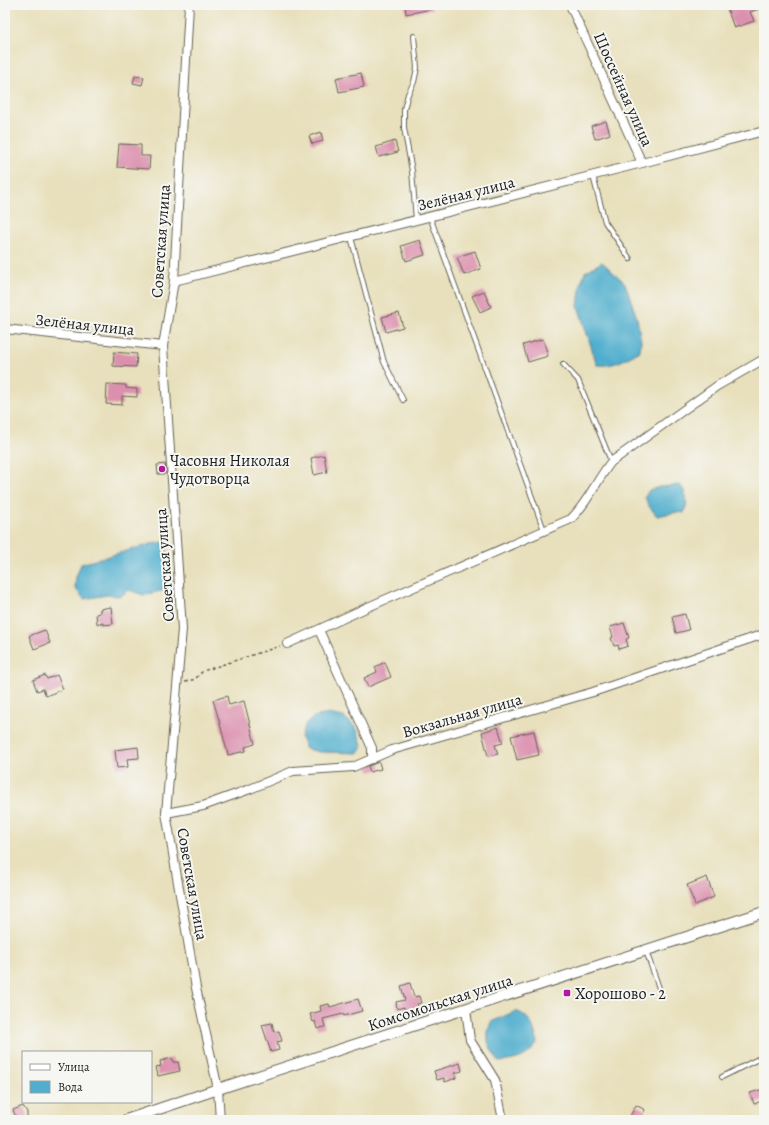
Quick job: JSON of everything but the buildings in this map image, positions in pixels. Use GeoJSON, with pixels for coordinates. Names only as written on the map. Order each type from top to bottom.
{"type":"FeatureCollection","features":[{"type":"Feature","properties":{"kind":"street","name":"Советская улица"},"geometry":{"type":"LineString","coordinates":[[189,5],[174,281],[163,346],[182,630],[166,813],[196,988],[218,1089],[220,1120]]}},
{"type":"Feature","properties":{"kind":"street","name":"Шоссейная улица"},"geometry":{"type":"LineString","coordinates":[[570,5],[642,164]]}},
{"type":"Feature","properties":{"kind":"street","name":"Зелёная улица"},"geometry":{"type":"LineString","coordinates":[[174,281],[642,164],[764,131]]}},
{"type":"Feature","properties":{"kind":"street","name":"Зелёная улица"},"geometry":{"type":"LineString","coordinates":[[5,329],[163,346]]}},
{"type":"Feature","properties":{"kind":"street"},"geometry":{"type":"LineString","coordinates":[[287,644],[571,519],[590,497],[602,473],[611,462],[717,386],[764,359]]}},
{"type":"Feature","properties":{"kind":"street"},"geometry":{"type":"LineString","coordinates":[[319,630],[372,748],[372,759]]}},
{"type":"Feature","properties":{"kind":"street","name":"Вокзальная улица"},"geometry":{"type":"LineString","coordinates":[[166,813],[203,806],[293,771],[353,767],[392,750],[593,692],[764,634]]}},
{"type":"Feature","properties":{"kind":"street","name":"Комсомольская улица"},"geometry":{"type":"LineString","coordinates":[[126,1120],[764,912]]}},
{"type":"Feature","properties":{"kind":"street"},"geometry":{"type":"LineString","coordinates":[[466,1010],[470,1040],[495,1080],[503,1120]]}},
{"type":"Feature","properties":{"kind":"lane"},"geometry":{"type":"LineString","coordinates":[[414,36],[417,68],[414,82],[408,94],[404,109],[404,128],[412,171],[416,220]]}},
{"type":"Feature","properties":{"kind":"lane"},"geometry":{"type":"LineString","coordinates":[[593,176],[605,222],[630,259]]}},
{"type":"Feature","properties":{"kind":"lane"},"geometry":{"type":"LineString","coordinates":[[430,217],[544,530]]}},
{"type":"Feature","properties":{"kind":"lane"},"geometry":{"type":"LineString","coordinates":[[351,237],[384,362],[403,400]]}},
{"type":"Feature","properties":{"kind":"lane"},"geometry":{"type":"LineString","coordinates":[[563,364],[578,380],[611,462]]}},
{"type":"Feature","properties":{"kind":"lane"},"geometry":{"type":"LineString","coordinates":[[646,951],[659,988]]}},
{"type":"Feature","properties":{"kind":"lane"},"geometry":{"type":"LineString","coordinates":[[722,1077],[764,1056]]}},
{"type":"Feature","properties":{"kind":"path"},"geometry":{"type":"LineString","coordinates":[[178,685],[195,679],[202,671],[287,644]]}},
{"type":"Feature","properties":{"kind":"water"},"geometry":{"type":"Polygon","coordinates":[[[602,262],[625,283],[637,318],[641,341],[640,351],[620,362],[609,365],[597,365],[578,306],[581,283],[585,272],[602,262]]]}},
{"type":"Feature","properties":{"kind":"water"},"geometry":{"type":"Polygon","coordinates":[[[680,485],[685,492],[686,499],[684,513],[678,512],[657,516],[648,505],[645,497],[649,490],[659,487],[680,485]]]}},
{"type":"Feature","properties":{"kind":"water"},"geometry":{"type":"Polygon","coordinates":[[[163,542],[169,557],[173,584],[165,590],[144,595],[128,590],[121,596],[107,595],[84,599],[75,588],[76,577],[81,564],[163,542]]]}},
{"type":"Feature","properties":{"kind":"water"},"geometry":{"type":"Polygon","coordinates":[[[328,714],[344,717],[357,729],[363,748],[357,753],[320,752],[306,749],[301,737],[305,725],[314,717],[328,714]]]}},
{"type":"Feature","properties":{"kind":"water"},"geometry":{"type":"Polygon","coordinates":[[[516,1011],[526,1016],[529,1020],[537,1043],[525,1056],[521,1058],[499,1062],[490,1047],[488,1039],[491,1022],[516,1011]]]}},
{"type":"Feature","properties":{"kind":"place","name":"Часовня Николая Чудотворца"},"geometry":{"type":"Point","coordinates":[162,469]}},
{"type":"Feature","properties":{"kind":"place","name":"Хорошово - 2"},"geometry":{"type":"Point","coordinates":[567,993]}}]}
